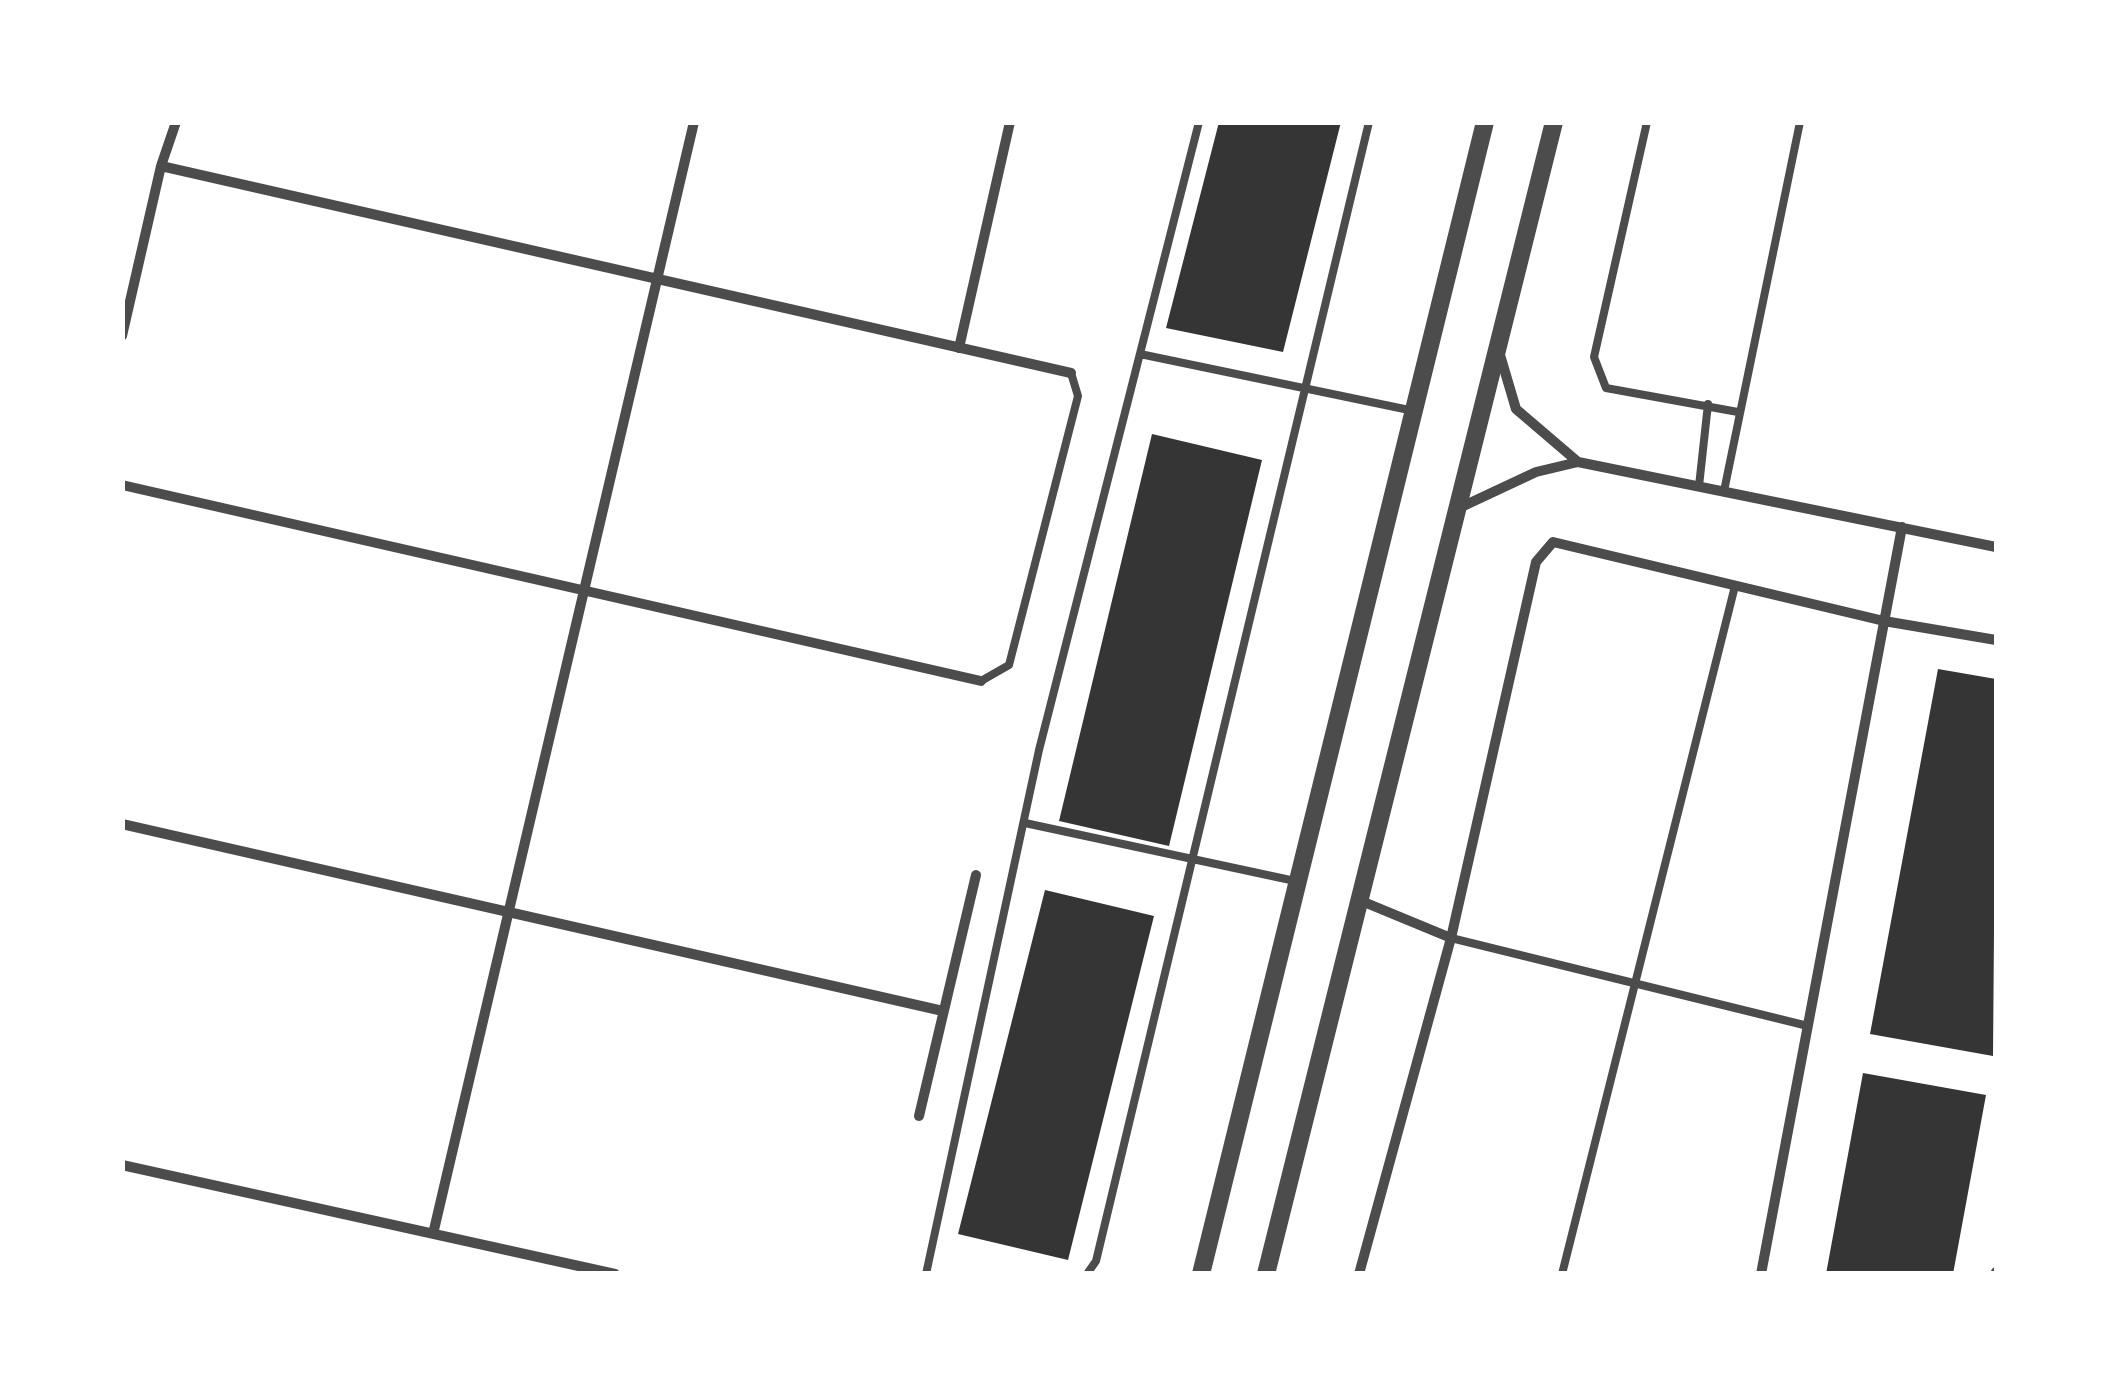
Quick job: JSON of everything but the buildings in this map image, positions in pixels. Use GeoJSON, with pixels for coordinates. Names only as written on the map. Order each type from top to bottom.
{"type":"FeatureCollection","features":[{"type":"Feature","properties":{"kind":"street"},"geometry":{"type":"LineString","coordinates":[[122,336],[161,166],[176,122]]}},
{"type":"Feature","properties":{"kind":"street"},"geometry":{"type":"LineString","coordinates":[[434,1234],[694,122]]}},
{"type":"Feature","properties":{"kind":"street"},"geometry":{"type":"LineString","coordinates":[[959,348],[1010,122]]}},
{"type":"Feature","properties":{"kind":"street"},"geometry":{"type":"LineString","coordinates":[[1201,1274],[1485,122]]}},
{"type":"Feature","properties":{"kind":"street"},"geometry":{"type":"LineString","coordinates":[[1266,1274],[1554,122]]}},
{"type":"Feature","properties":{"kind":"street"},"geometry":{"type":"LineString","coordinates":[[161,166],[1071,373]]}},
{"type":"Feature","properties":{"kind":"street"},"geometry":{"type":"LineString","coordinates":[[1498,346],[1516,409],[1578,462]]}},
{"type":"Feature","properties":{"kind":"street"},"geometry":{"type":"LineString","coordinates":[[1457,508],[1536,472],[1578,462],[1996,546]]}},
{"type":"Feature","properties":{"kind":"street"},"geometry":{"type":"LineString","coordinates":[[122,485],[982,681]]}},
{"type":"Feature","properties":{"kind":"street"},"geometry":{"type":"LineString","coordinates":[[1761,1274],[1902,527]]}},
{"type":"Feature","properties":{"kind":"street"},"geometry":{"type":"LineString","coordinates":[[1359,1274],[1451,938],[1536,562],[1552,542],[1884,621],[1996,640]]}},
{"type":"Feature","properties":{"kind":"street"},"geometry":{"type":"LineString","coordinates":[[122,824],[943,1011]]}},
{"type":"Feature","properties":{"kind":"street"},"geometry":{"type":"LineString","coordinates":[[918,1116],[976,876]]}},
{"type":"Feature","properties":{"kind":"street"},"geometry":{"type":"LineString","coordinates":[[1359,900],[1451,938]]}},
{"type":"Feature","properties":{"kind":"street"},"geometry":{"type":"LineString","coordinates":[[122,1165],[615,1274]]}},
{"type":"Feature","properties":{"kind":"lane"},"geometry":{"type":"LineString","coordinates":[[926,1274],[932,1231],[1026,823],[1039,750],[1199,122]]}},
{"type":"Feature","properties":{"kind":"lane"},"geometry":{"type":"LineString","coordinates":[[1087,1274],[1096,1261],[1370,122]]}},
{"type":"Feature","properties":{"kind":"lane"},"geometry":{"type":"LineString","coordinates":[[1647,122],[1594,356],[1606,388],[1738,412]]}},
{"type":"Feature","properties":{"kind":"lane"},"geometry":{"type":"LineString","coordinates":[[1724,491],[1800,122]]}},
{"type":"Feature","properties":{"kind":"lane"},"geometry":{"type":"LineString","coordinates":[[1140,354],[1414,411]]}},
{"type":"Feature","properties":{"kind":"lane"},"geometry":{"type":"LineString","coordinates":[[982,681],[1009,665],[1078,396],[1071,373]]}},
{"type":"Feature","properties":{"kind":"lane"},"geometry":{"type":"LineString","coordinates":[[1699,486],[1708,404]]}},
{"type":"Feature","properties":{"kind":"lane"},"geometry":{"type":"LineString","coordinates":[[1562,1274],[1736,586]]}},
{"type":"Feature","properties":{"kind":"lane"},"geometry":{"type":"LineString","coordinates":[[1026,823],[1298,881]]}},
{"type":"Feature","properties":{"kind":"lane"},"geometry":{"type":"LineString","coordinates":[[1451,938],[1808,1026]]}}]}
